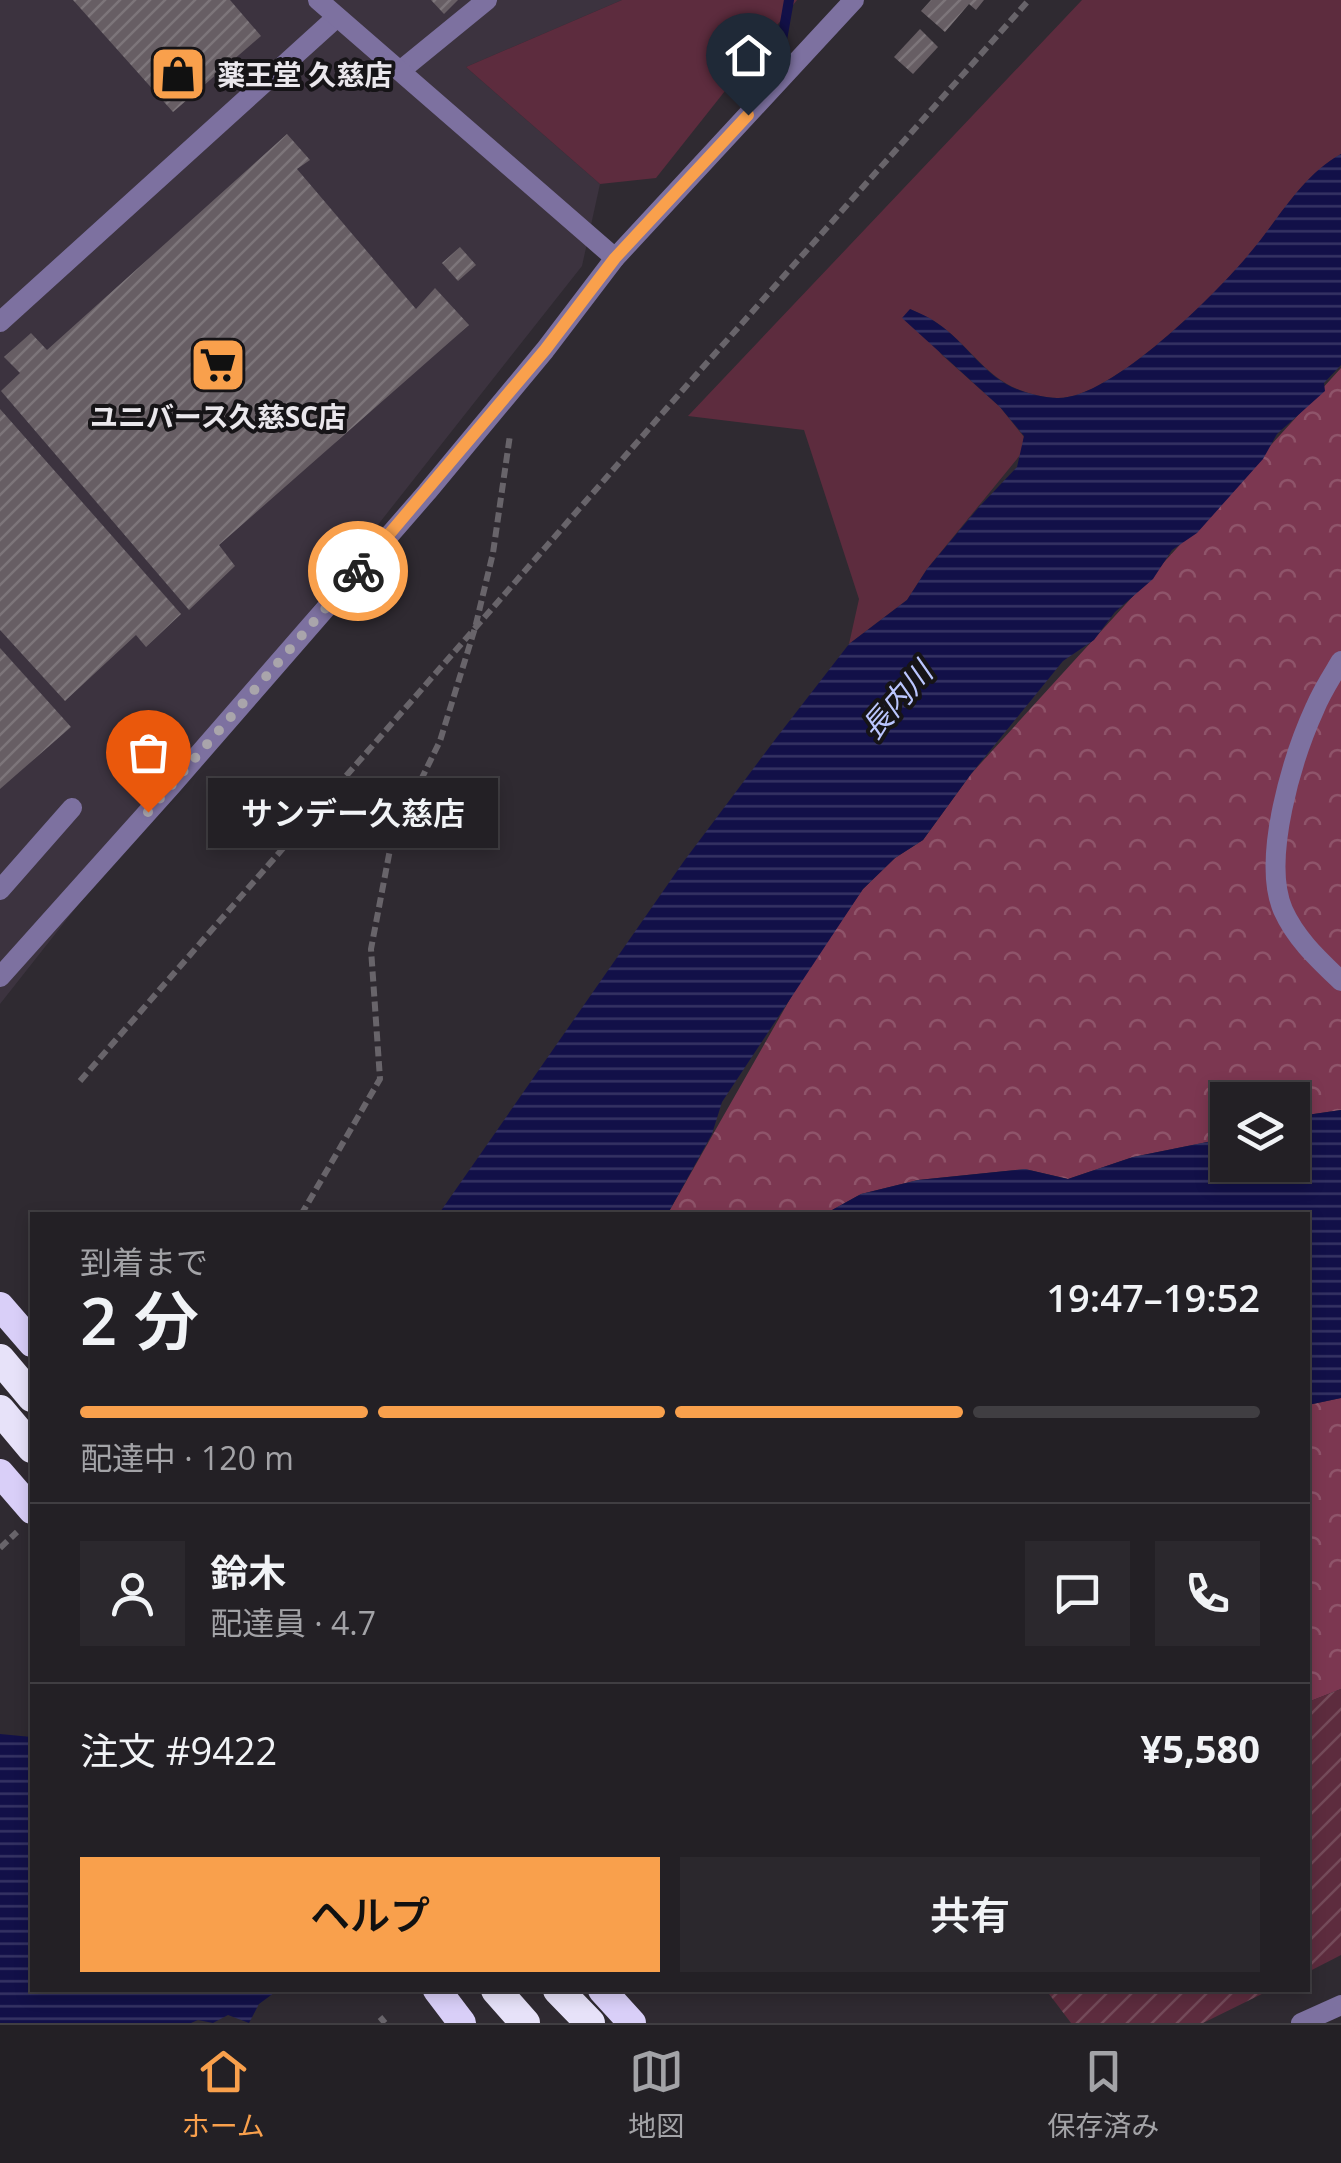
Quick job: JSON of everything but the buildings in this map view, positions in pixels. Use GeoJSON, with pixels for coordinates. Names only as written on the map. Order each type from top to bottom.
{"type":"FeatureCollection","features":[{"type":"Feature","properties":{"kind":"highway"},"geometry":{"type":"LineString","coordinates":[[0,1306],[30,1341]]}},
{"type":"Feature","properties":{"kind":"highway"},"geometry":{"type":"LineString","coordinates":[[0,1360],[30,1395]]}},
{"type":"Feature","properties":{"kind":"highway"},"geometry":{"type":"LineString","coordinates":[[0,1410],[30,1446]]}},
{"type":"Feature","properties":{"kind":"highway"},"geometry":{"type":"LineString","coordinates":[[0,1473],[30,1508]]}},
{"type":"Feature","properties":{"kind":"highway"},"geometry":{"type":"LineString","coordinates":[[439,1992],[462,2023]]}},
{"type":"Feature","properties":{"kind":"highway"},"geometry":{"type":"LineString","coordinates":[[498,1992],[524,2023]]}},
{"type":"Feature","properties":{"kind":"highway"},"geometry":{"type":"LineString","coordinates":[[542,1992],[568,2023]]}},
{"type":"Feature","properties":{"kind":"highway"},"geometry":{"type":"LineString","coordinates":[[560,1992],[590,2023]]}},
{"type":"Feature","properties":{"kind":"highway"},"geometry":{"type":"LineString","coordinates":[[604,1992],[632,2023]]}},
{"type":"Feature","properties":{"kind":"street"},"geometry":{"type":"LineString","coordinates":[[318,0],[615,258]]}},
{"type":"Feature","properties":{"kind":"street"},"geometry":{"type":"LineString","coordinates":[[400,71],[488,0]]}},
{"type":"Feature","properties":{"kind":"street"},"geometry":{"type":"LineString","coordinates":[[0,977],[185,770],[517,384],[615,258],[854,0]]}},
{"type":"Feature","properties":{"kind":"street"},"geometry":{"type":"LineString","coordinates":[[0,322],[337,17]]}},
{"type":"Feature","properties":{"kind":"street"},"geometry":{"type":"LineString","coordinates":[[1341,660],[1315,706],[1292,771],[1274,861],[1282,907],[1307,949],[1341,981]]}},
{"type":"Feature","properties":{"kind":"street"},"geometry":{"type":"LineString","coordinates":[[0,890],[72,808]]}},
{"type":"Feature","properties":{"kind":"street"},"geometry":{"type":"LineString","coordinates":[[1301,2023],[1341,2005]]}},
{"type":"Feature","properties":{"kind":"path"},"geometry":{"type":"LineString","coordinates":[[80,1081],[1029,0]]}},
{"type":"Feature","properties":{"kind":"path"},"geometry":{"type":"LineString","coordinates":[[303,1212],[380,1079],[371,949],[392,840],[440,741],[475,628],[493,552],[517,384]]}},
{"type":"Feature","properties":{"kind":"shaded area"},"geometry":{"type":"Polygon","coordinates":[[[0,0],[622,0],[466,67],[600,184],[582,266],[0,1004],[0,0]]]}},
{"type":"Feature","properties":{"kind":"shaded area"},"geometry":{"type":"Polygon","coordinates":[[[622,0],[797,0],[656,178],[600,184],[466,67],[622,0]]]}},
{"type":"Feature","properties":{"kind":"shaded area"},"geometry":{"type":"Polygon","coordinates":[[[1082,0],[1341,0],[1341,154],[1314,174],[1250,254],[1188,318],[1132,364],[1079,394],[1048,397],[1008,384],[986,369],[947,331],[910,309],[941,354],[1000,407],[1024,437],[1021,454],[927,569],[907,600],[849,644],[859,599],[804,430],[688,416],[1082,0]]]}},
{"type":"Feature","properties":{"kind":"shaded area"},"geometry":{"type":"Polygon","coordinates":[[[1341,1689],[1341,1955],[1310,1971],[1310,1701],[1341,1689]]]}},
{"type":"Feature","properties":{"kind":"shaded area"},"geometry":{"type":"Polygon","coordinates":[[[1048,1992],[1266,1992],[1203,2023],[1071,2023],[1048,1992]]]}},
{"type":"Feature","properties":{"kind":"green space"},"geometry":{"type":"Polygon","coordinates":[[[1341,368],[1341,1110],[1310,1115],[1310,1082],[1210,1082],[1210,1141],[1133,1157],[1068,1179],[1025,1169],[918,1180],[861,1194],[828,1212],[669,1212],[802,978],[863,889],[895,858],[923,840],[971,774],[1341,368]]]}},
{"type":"Feature","properties":{"kind":"green space"},"geometry":{"type":"Polygon","coordinates":[[[1341,1398],[1341,1689],[1310,1701],[1310,1405],[1341,1398]]]}},
{"type":"Feature","properties":{"kind":"water","name":"長内川"},"geometry":{"type":"Polygon","coordinates":[[[1341,154],[1341,365],[1324,383],[1325,391],[1277,434],[1263,459],[1197,533],[1172,550],[1153,579],[1115,612],[1094,640],[1063,661],[923,840],[895,858],[863,889],[722,1102],[712,1134],[669,1212],[440,1212],[684,861],[849,644],[907,600],[927,569],[1017,467],[1024,436],[1000,407],[902,318],[910,309],[931,319],[986,369],[1019,390],[1053,398],[1079,394],[1132,364],[1188,318],[1327,163],[1341,154]]]}},
{"type":"Feature","properties":{"kind":"water"},"geometry":{"type":"Polygon","coordinates":[[[1341,1110],[1341,1398],[1310,1405],[1310,1212],[828,1212],[861,1194],[918,1180],[1025,1169],[1068,1179],[1133,1157],[1210,1141],[1210,1182],[1310,1182],[1310,1115],[1341,1110]]]}},
{"type":"Feature","properties":{"kind":"water"},"geometry":{"type":"Polygon","coordinates":[[[0,1734],[30,1737],[30,1992],[275,1992],[259,2004],[249,2023],[228,2015],[213,2023],[0,2023],[0,1734]]]}},
{"type":"Feature","properties":{"kind":"waterway"},"geometry":{"type":"LineString","coordinates":[[782,40],[789,0]]}},
{"type":"Feature","properties":{"kind":"way so far"},"geometry":{"type":"LineString","coordinates":[[148,812],[358,571]]}},
{"type":"Feature","properties":{"kind":"place","name":"薬王堂 久慈店"},"geometry":{"type":"Point","coordinates":[178,74]}},
{"type":"Feature","properties":{"kind":"place","name":"ユニバース久慈SC店"},"geometry":{"type":"Point","coordinates":[218,365]}},
{"type":"Feature","properties":{"kind":"place","name":"サンデー久慈店"},"geometry":{"type":"Point","coordinates":[148,812]}},
{"type":"Feature","properties":{"kind":"route"},"geometry":{"type":"LineString","coordinates":[[358,571],[545,350],[615,258],[748,115]]}}]}
